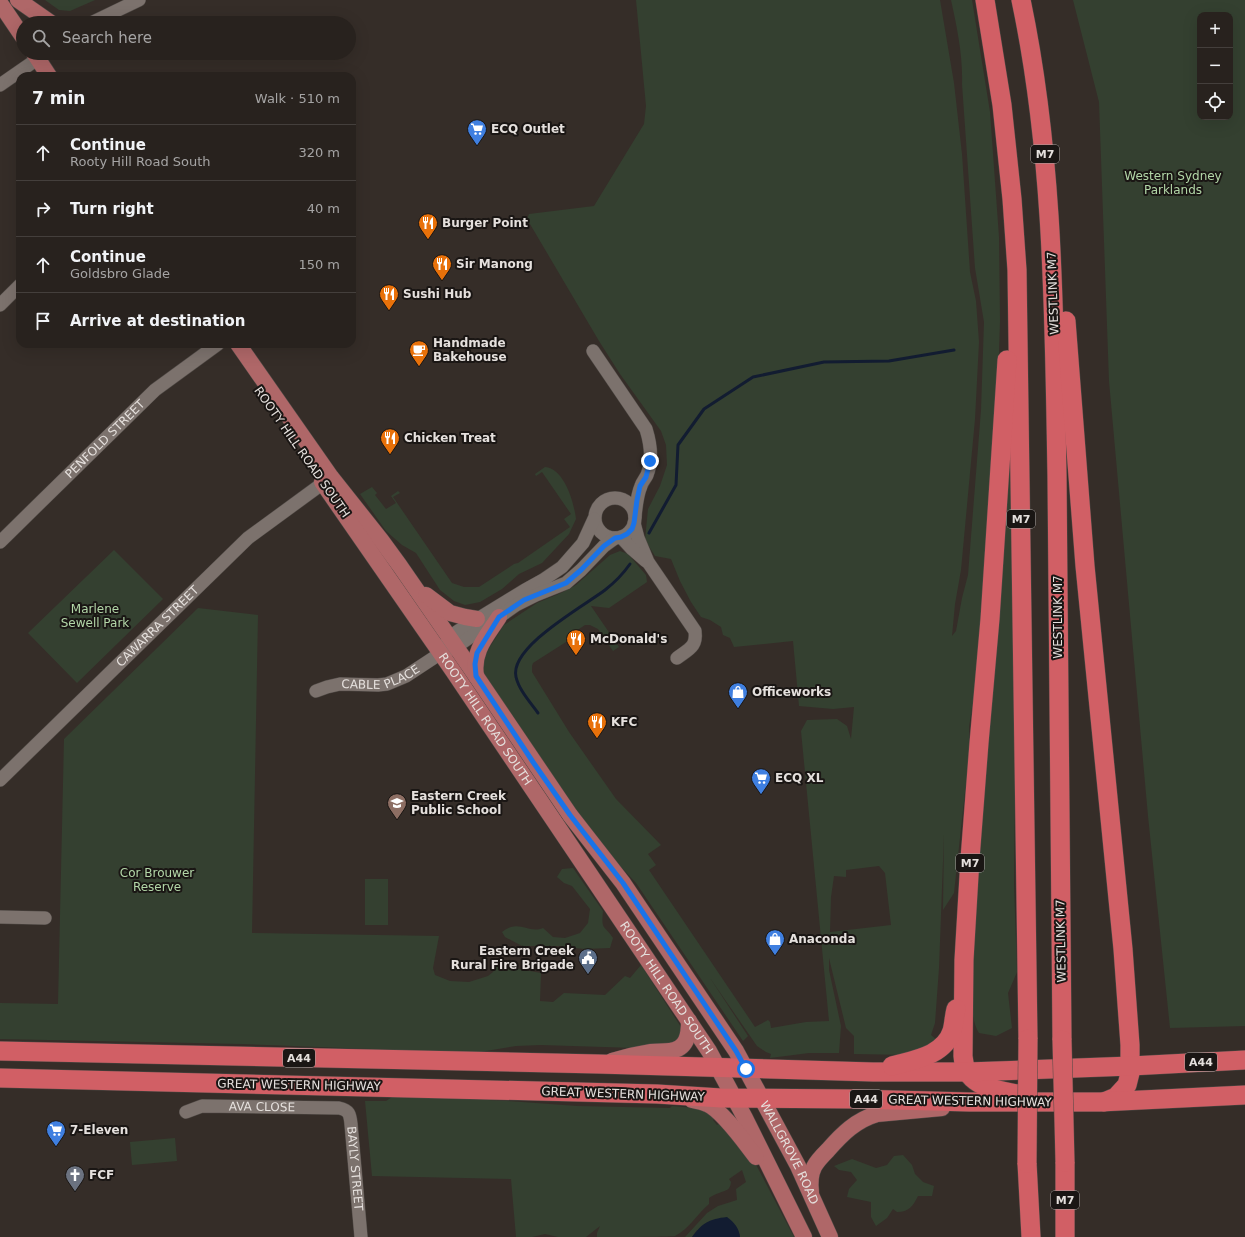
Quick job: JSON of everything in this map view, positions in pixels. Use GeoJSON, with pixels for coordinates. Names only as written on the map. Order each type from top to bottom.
{"type":"FeatureCollection","features":[{"type":"Feature","properties":{"kind":"highway","name":"M7"},"geometry":{"type":"LineString","coordinates":[[985,0],[1002,105],[1012,199],[1017,270],[1028,1039],[1027,1163],[1031,1237]]}},
{"type":"Feature","properties":{"kind":"highway","name":"WESTLINK M7"},"geometry":{"type":"LineString","coordinates":[[1021,0],[1038,98],[1045,158],[1050,211],[1055,324],[1065,1237]]}},
{"type":"Feature","properties":{"kind":"highway"},"geometry":{"type":"LineString","coordinates":[[1050,211],[1062,270],[1085,566],[1123,949],[1131,1066],[1127,1085],[1122,1092],[1110,1100],[1100,1102]]}},
{"type":"Feature","properties":{"kind":"highway","name":"M7"},"geometry":{"type":"LineString","coordinates":[[967,1072],[963,1062],[964,960],[978,744],[991,611],[1008,340],[1017,270]]}},
{"type":"Feature","properties":{"kind":"highway"},"geometry":{"type":"LineString","coordinates":[[1113,855],[1129,944],[1140,1055],[1142,1059],[1155,1065]]}},
{"type":"Feature","properties":{"kind":"highway","name":"M7"},"geometry":{"type":"LineString","coordinates":[[873,1072],[935,1052],[942,1046],[951,1032],[964,960]]}},
{"type":"Feature","properties":{"kind":"highway","name":"A44"},"geometry":{"type":"LineString","coordinates":[[0,1051],[598,1064],[873,1072],[967,1072],[1245,1060]]}},
{"type":"Feature","properties":{"kind":"highway"},"geometry":{"type":"LineString","coordinates":[[967,1072],[974,1080],[986,1087],[1048,1102]]}},
{"type":"Feature","properties":{"kind":"highway","name":"GREAT WESTERN HIGHWAY"},"geometry":{"type":"LineString","coordinates":[[0,1078],[657,1094],[763,1099],[856,1099],[969,1102],[1100,1102],[1245,1095]]}},
{"type":"Feature","properties":{"kind":"highway"},"geometry":{"type":"LineString","coordinates":[[1021,1237],[1022,1215],[1029,1201]]}},
{"type":"Feature","properties":{"kind":"main road"},"geometry":{"type":"LineString","coordinates":[[18,0],[41,16]]}},
{"type":"Feature","properties":{"kind":"main road"},"geometry":{"type":"LineString","coordinates":[[0,3],[16,27]]}},
{"type":"Feature","properties":{"kind":"main road"},"geometry":{"type":"LineString","coordinates":[[42,60],[48,72]]}},
{"type":"Feature","properties":{"kind":"main road","name":"ROOTY HILL ROAD SOUTH"},"geometry":{"type":"LineString","coordinates":[[231,348],[233,353],[327,480],[381,540],[453,642],[570,815],[623,883],[736,1051],[746,1069]]}},
{"type":"Feature","properties":{"kind":"main road","name":"ROOTY HILL ROAD SOUTH"},"geometry":{"type":"LineString","coordinates":[[241,348],[440,653],[689,1020],[709,1051],[734,1098]]}},
{"type":"Feature","properties":{"kind":"main road"},"geometry":{"type":"LineString","coordinates":[[414,587],[450,613],[477,619]]}},
{"type":"Feature","properties":{"kind":"main road"},"geometry":{"type":"LineString","coordinates":[[476,676],[475,664],[477,653],[499,617]]}},
{"type":"Feature","properties":{"kind":"main road"},"geometry":{"type":"LineString","coordinates":[[598,1064],[641,1053],[676,1050],[685,1044],[687,1040],[689,1020]]}},
{"type":"Feature","properties":{"kind":"main road","name":"WALLGROVE ROAD"},"geometry":{"type":"LineString","coordinates":[[746,1069],[798,1166],[830,1237]]}},
{"type":"Feature","properties":{"kind":"main road"},"geometry":{"type":"LineString","coordinates":[[657,1094],[700,1102],[711,1106],[733,1128],[777,1183]]}},
{"type":"Feature","properties":{"kind":"main road","name":"WALLGROVE ROAD"},"geometry":{"type":"LineString","coordinates":[[734,1098],[804,1237]]}},
{"type":"Feature","properties":{"kind":"main road"},"geometry":{"type":"LineString","coordinates":[[811,1194],[810,1182],[812,1173],[818,1161],[838,1138],[851,1126],[862,1119],[877,1114],[936,1109],[969,1102]]}},
{"type":"Feature","properties":{"kind":"street"},"geometry":{"type":"LineString","coordinates":[[106,16],[139,0]]}},
{"type":"Feature","properties":{"kind":"street"},"geometry":{"type":"LineString","coordinates":[[17,72],[32,60]]}},
{"type":"Feature","properties":{"kind":"street"},"geometry":{"type":"LineString","coordinates":[[0,85],[16,73]]}},
{"type":"Feature","properties":{"kind":"street"},"geometry":{"type":"LineString","coordinates":[[0,305],[16,289]]}},
{"type":"Feature","properties":{"kind":"street","name":"PENFOLD STREET"},"geometry":{"type":"LineString","coordinates":[[0,542],[154,390],[212,348]]}},
{"type":"Feature","properties":{"kind":"street"},"geometry":{"type":"LineString","coordinates":[[440,653],[477,619],[562,567],[583,543],[594,519],[596,509],[609,499],[617,498],[630,493],[640,486],[646,477],[650,461],[650,449],[646,429],[593,351]]}},
{"type":"Feature","properties":{"kind":"street","name":"CAWARRA STREET"},"geometry":{"type":"LineString","coordinates":[[0,780],[248,538],[327,480]]}},
{"type":"Feature","properties":{"kind":"street"},"geometry":{"type":"LineString","coordinates":[[453,642],[499,617],[524,600],[557,587],[574,577],[604,546],[627,534],[632,529],[635,520],[640,486]]}},
{"type":"Feature","properties":{"kind":"street"},"geometry":{"type":"LineString","coordinates":[[617,498],[624,500],[633,510],[638,538],[648,562],[695,630],[696,639],[693,646],[677,658]]}},
{"type":"Feature","properties":{"kind":"street"},"geometry":{"type":"LineString","coordinates":[[594,519],[599,531],[608,538],[618,538],[648,562]]}},
{"type":"Feature","properties":{"kind":"street","name":"CABLE PLACE"},"geometry":{"type":"LineString","coordinates":[[316,691],[327,686],[340,684],[387,684],[406,676],[440,653]]}},
{"type":"Feature","properties":{"kind":"street"},"geometry":{"type":"LineString","coordinates":[[0,916],[44,918]]}},
{"type":"Feature","properties":{"kind":"street","name":"AVA CLOSE"},"geometry":{"type":"LineString","coordinates":[[186,1112],[202,1106],[339,1108]]}},
{"type":"Feature","properties":{"kind":"street","name":"BAYLY STREET"},"geometry":{"type":"LineString","coordinates":[[339,1108],[346,1110],[350,1114],[361,1237]]}},
{"type":"Feature","properties":{"kind":"green space"},"geometry":{"type":"Polygon","coordinates":[[[45,0],[95,0],[70,11],[59,10],[45,0]]]}},
{"type":"Feature","properties":{"kind":"green space"},"geometry":{"type":"Polygon","coordinates":[[[636,0],[940,0],[954,83],[962,154],[970,272],[976,301],[979,342],[975,419],[961,570],[955,604],[952,636],[956,631],[968,575],[981,410],[984,322],[975,268],[961,52],[951,0],[972,0],[990,112],[999,237],[1000,321],[997,412],[979,662],[969,727],[969,755],[954,893],[943,910],[944,834],[939,968],[935,1023],[931,1035],[938,1041],[910,1055],[854,1054],[854,1036],[846,1028],[829,958],[829,970],[841,1026],[839,1053],[809,1053],[770,1058],[771,1054],[757,1046],[710,978],[748,1036],[743,1041],[636,883],[603,849],[483,676],[484,656],[504,625],[537,603],[576,585],[610,555],[620,551],[628,554],[646,575],[647,582],[609,608],[591,606],[619,647],[613,651],[598,629],[590,625],[585,625],[570,635],[566,642],[533,663],[532,672],[569,732],[616,799],[661,845],[648,854],[656,865],[649,870],[755,1027],[768,1020],[771,1028],[806,1022],[829,1021],[801,731],[807,720],[837,719],[847,726],[851,739],[854,707],[833,709],[799,706],[793,641],[734,647],[730,638],[723,635],[721,627],[710,620],[701,617],[680,581],[671,559],[655,556],[645,540],[648,509],[660,486],[667,465],[666,445],[661,431],[620,374],[599,341],[527,219],[529,214],[594,206],[644,124],[646,106],[636,0]],[[879,866],[846,870],[846,877],[834,876],[831,897],[830,932],[891,925],[885,873],[879,866]]]}},
{"type":"Feature","properties":{"kind":"green space","name":"Western Sydney Parklands"},"geometry":{"type":"Polygon","coordinates":[[[1073,0],[1245,0],[1245,1026],[1170,1028],[1148,816],[1109,381],[1099,102],[1073,0]]]}},
{"type":"Feature","properties":{"kind":"green space"},"geometry":{"type":"Polygon","coordinates":[[[545,467],[552,469],[558,474],[563,480],[571,496],[576,519],[569,534],[542,563],[519,574],[502,589],[480,602],[465,605],[454,601],[440,590],[416,553],[402,545],[386,531],[360,494],[372,487],[377,493],[375,495],[386,509],[396,503],[391,496],[398,491],[400,493],[393,497],[452,583],[464,587],[479,587],[514,564],[518,563],[570,527],[564,519],[571,514],[542,472],[536,476],[535,474],[545,467]]]}},
{"type":"Feature","properties":{"kind":"green space"},"geometry":{"type":"Polygon","coordinates":[[[1012,467],[1015,778],[1014,885],[1017,972],[1008,993],[1012,1028],[996,1036],[979,1033],[975,1025],[972,1003],[972,977],[973,944],[1008,468],[1012,467]]]}},
{"type":"Feature","properties":{"kind":"green space","name":"Marlene Sewell Park"},"geometry":{"type":"Polygon","coordinates":[[[114,550],[163,599],[77,683],[28,633],[114,550]]]}},
{"type":"Feature","properties":{"kind":"green space","name":"Cor Brouwer Reserve"},"geometry":{"type":"Polygon","coordinates":[[[198,608],[258,615],[252,933],[439,936],[433,968],[435,975],[450,981],[469,982],[488,976],[493,972],[497,965],[541,973],[540,1001],[553,1002],[564,993],[605,995],[625,976],[630,978],[641,965],[681,1027],[679,1039],[670,1043],[667,1049],[541,1045],[516,1046],[474,1053],[242,1044],[0,1039],[0,1003],[58,1004],[64,739],[198,608]]]}},
{"type":"Feature","properties":{"kind":"green space"},"geometry":{"type":"Polygon","coordinates":[[[573,868],[603,911],[603,925],[613,938],[610,948],[584,949],[559,946],[522,946],[505,937],[502,932],[515,926],[535,930],[543,928],[553,937],[565,938],[580,933],[588,923],[590,909],[572,886],[564,883],[557,877],[562,869],[573,868]]]}},
{"type":"Feature","properties":{"kind":"green space"},"geometry":{"type":"Polygon","coordinates":[[[365,879],[388,879],[388,925],[365,925],[365,879]]]}},
{"type":"Feature","properties":{"kind":"green space"},"geometry":{"type":"Polygon","coordinates":[[[395,1095],[577,1106],[670,1108],[672,1106],[706,1109],[717,1117],[713,1120],[717,1125],[722,1122],[752,1157],[794,1237],[740,1237],[740,1234],[697,1230],[692,1237],[685,1237],[707,1213],[718,1206],[737,1200],[736,1189],[746,1182],[742,1170],[729,1179],[731,1182],[729,1189],[709,1198],[709,1204],[685,1229],[675,1236],[597,1237],[600,1226],[586,1237],[558,1237],[545,1234],[532,1237],[516,1237],[511,1179],[372,1176],[365,1101],[386,1101],[395,1095]]]}},
{"type":"Feature","properties":{"kind":"green space"},"geometry":{"type":"Polygon","coordinates":[[[175,1138],[177,1161],[132,1165],[130,1142],[175,1138]]]}},
{"type":"Feature","properties":{"kind":"green space"},"geometry":{"type":"Polygon","coordinates":[[[903,1155],[912,1165],[915,1174],[923,1182],[934,1186],[932,1196],[918,1196],[908,1210],[905,1211],[897,1212],[893,1209],[887,1218],[876,1226],[871,1217],[871,1202],[847,1197],[849,1189],[857,1180],[851,1172],[839,1170],[834,1166],[852,1159],[876,1168],[887,1165],[894,1156],[903,1155]]]}},
{"type":"Feature","properties":{"kind":"water"},"geometry":{"type":"Polygon","coordinates":[[[727,1217],[736,1226],[740,1237],[692,1237],[706,1222],[727,1217]]]}},
{"type":"Feature","properties":{"kind":"waterway"},"geometry":{"type":"LineString","coordinates":[[649,533],[676,485],[678,445],[704,409],[753,377],[824,362],[889,361],[954,350]]}},
{"type":"Feature","properties":{"kind":"waterway"},"geometry":{"type":"LineString","coordinates":[[538,713],[517,682],[517,665],[524,653],[550,628],[608,587],[630,564]]}},
{"type":"Feature","properties":{"kind":"place","name":"ECQ Outlet"},"geometry":{"type":"Point","coordinates":[477,146]}},
{"type":"Feature","properties":{"kind":"place","name":"Burger Point"},"geometry":{"type":"Point","coordinates":[428,240]}},
{"type":"Feature","properties":{"kind":"place","name":"Sir Manong"},"geometry":{"type":"Point","coordinates":[442,281]}},
{"type":"Feature","properties":{"kind":"place","name":"Sushi Hub"},"geometry":{"type":"Point","coordinates":[389,311]}},
{"type":"Feature","properties":{"kind":"place","name":"Handmade Bakehouse"},"geometry":{"type":"Point","coordinates":[419,367]}},
{"type":"Feature","properties":{"kind":"place","name":"Chicken Treat"},"geometry":{"type":"Point","coordinates":[390,455]}},
{"type":"Feature","properties":{"kind":"place","name":"McDonald's"},"geometry":{"type":"Point","coordinates":[576,656]}},
{"type":"Feature","properties":{"kind":"place","name":"Officeworks"},"geometry":{"type":"Point","coordinates":[738,709]}},
{"type":"Feature","properties":{"kind":"place","name":"KFC"},"geometry":{"type":"Point","coordinates":[597,739]}},
{"type":"Feature","properties":{"kind":"place","name":"ECQ XL"},"geometry":{"type":"Point","coordinates":[761,795]}},
{"type":"Feature","properties":{"kind":"place","name":"Eastern Creek Public School"},"geometry":{"type":"Point","coordinates":[397,820]}},
{"type":"Feature","properties":{"kind":"place","name":"Anaconda"},"geometry":{"type":"Point","coordinates":[775,956]}},
{"type":"Feature","properties":{"kind":"place","name":"Eastern Creek Rural Fire Brigade"},"geometry":{"type":"Point","coordinates":[588,975]}},
{"type":"Feature","properties":{"kind":"place","name":"7-Eleven"},"geometry":{"type":"Point","coordinates":[56,1147]}},
{"type":"Feature","properties":{"kind":"place","name":"FCF"},"geometry":{"type":"Point","coordinates":[75,1192]}},
{"type":"Feature","properties":{"kind":"route"},"geometry":{"type":"LineString","coordinates":[[650,461],[646,477],[640,486],[632,529],[627,534],[615,538],[604,546],[574,577],[566,583],[524,600],[499,617],[477,653],[475,664],[476,676],[570,815],[623,883],[736,1051],[746,1069]]}}]}
